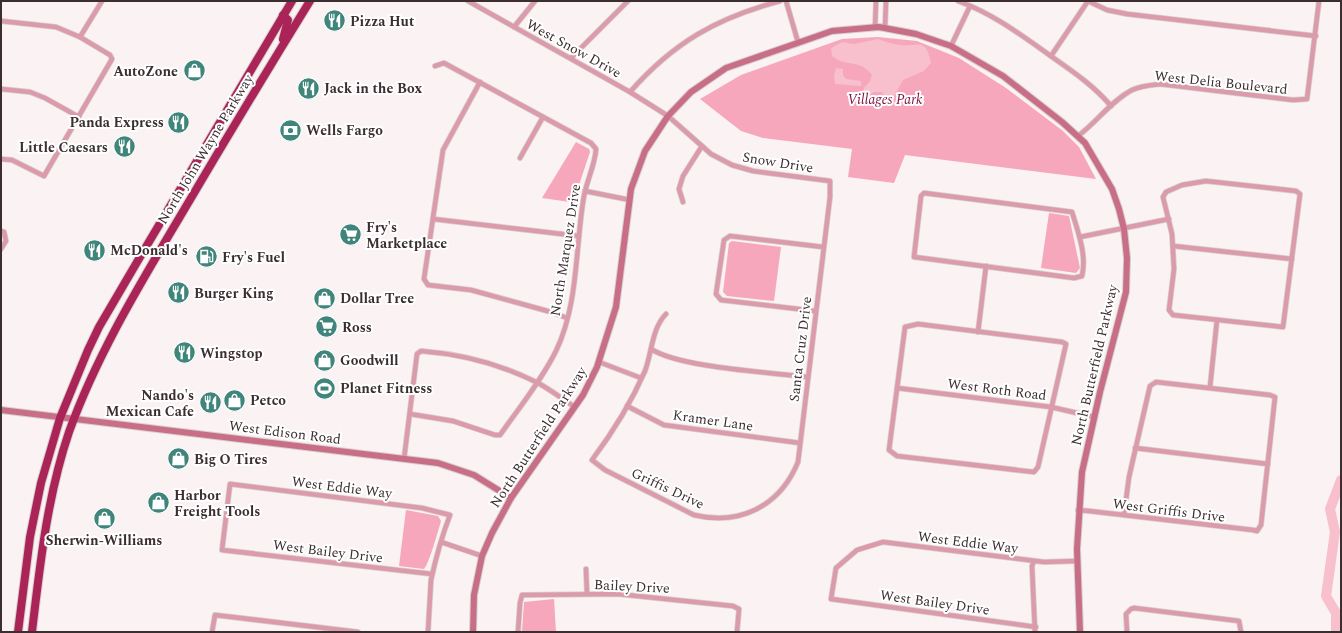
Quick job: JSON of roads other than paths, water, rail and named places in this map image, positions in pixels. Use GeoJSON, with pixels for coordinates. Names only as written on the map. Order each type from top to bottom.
{"type":"FeatureCollection","features":[{"type":"Feature","properties":{"kind":"highway"},"geometry":{"type":"LineString","coordinates":[[18,632],[35,510],[41,483],[60,418],[99,327],[292,1]]}},
{"type":"Feature","properties":{"kind":"highway","name":"North John Wayne Parkway"},"geometry":{"type":"LineString","coordinates":[[32,630],[42,543],[49,505],[59,466],[74,420],[110,338],[278,52],[310,1]]}},
{"type":"Feature","properties":{"kind":"highway"},"geometry":{"type":"LineString","coordinates":[[278,52],[288,22],[288,19],[283,15]]}},
{"type":"Feature","properties":{"kind":"highway"},"geometry":{"type":"LineString","coordinates":[[22,598],[27,622],[32,630]]}},
{"type":"Feature","properties":{"kind":"street"},"geometry":{"type":"LineString","coordinates":[[80,36],[102,1]]}},
{"type":"Feature","properties":{"kind":"street","name":"West Snow Drive"},"geometry":{"type":"LineString","coordinates":[[468,1],[571,58],[668,116]]}},
{"type":"Feature","properties":{"kind":"street"},"geometry":{"type":"LineString","coordinates":[[514,27],[535,1]]}},
{"type":"Feature","properties":{"kind":"street"},"geometry":{"type":"LineString","coordinates":[[571,58],[628,1]]}},
{"type":"Feature","properties":{"kind":"street"},"geometry":{"type":"LineString","coordinates":[[630,92],[651,68],[701,31],[738,15],[780,1]]}},
{"type":"Feature","properties":{"kind":"street"},"geometry":{"type":"LineString","coordinates":[[786,1],[798,42]]}},
{"type":"Feature","properties":{"kind":"street"},"geometry":{"type":"LineString","coordinates":[[875,28],[876,1]]}},
{"type":"Feature","properties":{"kind":"street"},"geometry":{"type":"LineString","coordinates":[[884,28],[886,1]]}},
{"type":"Feature","properties":{"kind":"street"},"geometry":{"type":"LineString","coordinates":[[958,1],[1012,29],[1086,82],[1111,106]]}},
{"type":"Feature","properties":{"kind":"street"},"geometry":{"type":"LineString","coordinates":[[1051,56],[1088,1],[1107,10],[1128,14],[1316,36],[1319,1]]}},
{"type":"Feature","properties":{"kind":"street"},"geometry":{"type":"LineString","coordinates":[[951,46],[970,6]]}},
{"type":"Feature","properties":{"kind":"street"},"geometry":{"type":"LineString","coordinates":[[1,21],[56,27],[80,36],[110,55],[112,62],[44,176],[12,160],[1,159]]}},
{"type":"Feature","properties":{"kind":"street","name":"North Butterfield Parkway"},"geometry":{"type":"LineString","coordinates":[[473,632],[474,595],[482,556],[492,533],[510,498],[575,408],[599,362],[616,307],[632,189],[645,151],[668,116],[691,92],[726,68],[798,42],[832,32],[875,28],[884,28],[916,34],[951,46],[1003,76],[1062,122],[1085,143],[1112,189],[1124,229],[1127,258],[1126,292],[1094,417],[1082,472],[1078,510],[1080,632]]}},
{"type":"Feature","properties":{"kind":"street","name":"West Delia Boulevard"},"geometry":{"type":"LineString","coordinates":[[1078,136],[1111,106],[1133,90],[1160,84],[1293,100],[1307,99],[1316,36]]}},
{"type":"Feature","properties":{"kind":"street"},"geometry":{"type":"LineString","coordinates":[[435,66],[444,63],[543,117],[520,158]]}},
{"type":"Feature","properties":{"kind":"street"},"geometry":{"type":"LineString","coordinates":[[480,82],[443,150],[424,279],[428,285],[471,290],[552,312],[567,318]]}},
{"type":"Feature","properties":{"kind":"street"},"geometry":{"type":"LineString","coordinates":[[1,89],[30,92],[45,98],[79,117]]}},
{"type":"Feature","properties":{"kind":"street","name":"Snow Drive"},"geometry":{"type":"LineString","coordinates":[[668,116],[711,154],[732,165],[753,171],[830,182]]}},
{"type":"Feature","properties":{"kind":"street","name":"North Marquez Drive"},"geometry":{"type":"LineString","coordinates":[[410,414],[454,421],[495,435],[500,435],[537,383],[556,350],[572,299],[585,191],[596,149],[591,143],[543,117]]}},
{"type":"Feature","properties":{"kind":"street"},"geometry":{"type":"LineString","coordinates":[[683,202],[679,189],[683,176],[702,146]]}},
{"type":"Feature","properties":{"kind":"street"},"geometry":{"type":"LineString","coordinates":[[1206,181],[1296,191],[1300,194],[1283,327],[1173,315],[1169,310],[1173,289],[1173,246],[1169,219],[1164,197],[1166,192],[1182,185],[1206,181]]}},
{"type":"Feature","properties":{"kind":"street","name":"Santa Cruz Drive"},"geometry":{"type":"LineString","coordinates":[[762,507],[776,497],[787,484],[798,462],[830,182]]}},
{"type":"Feature","properties":{"kind":"street"},"geometry":{"type":"LineString","coordinates":[[585,191],[630,200]]}},
{"type":"Feature","properties":{"kind":"street"},"geometry":{"type":"LineString","coordinates":[[924,193],[1072,212],[1080,237],[1084,267],[1082,276],[1074,278],[914,257],[921,196],[924,193]]}},
{"type":"Feature","properties":{"kind":"street"},"geometry":{"type":"LineString","coordinates":[[433,219],[579,236]]}},
{"type":"Feature","properties":{"kind":"street"},"geometry":{"type":"LineString","coordinates":[[1080,237],[1169,219]]}},
{"type":"Feature","properties":{"kind":"street"},"geometry":{"type":"LineString","coordinates":[[1,249],[6,241],[3,231]]}},
{"type":"Feature","properties":{"kind":"street"},"geometry":{"type":"LineString","coordinates":[[815,312],[724,301],[718,298],[716,294],[723,243],[726,237],[735,236],[823,247]]}},
{"type":"Feature","properties":{"kind":"street"},"geometry":{"type":"LineString","coordinates":[[1173,246],[1292,259]]}},
{"type":"Feature","properties":{"kind":"street"},"geometry":{"type":"LineString","coordinates":[[978,332],[986,266]]}},
{"type":"Feature","properties":{"kind":"street"},"geometry":{"type":"LineString","coordinates":[[627,406],[641,378],[652,349],[659,321],[666,314]]}},
{"type":"Feature","properties":{"kind":"street"},"geometry":{"type":"LineString","coordinates":[[1210,387],[1217,320]]}},
{"type":"Feature","properties":{"kind":"street"},"geometry":{"type":"LineString","coordinates":[[918,324],[978,332],[1062,342],[1066,344],[1050,407],[1038,467],[1034,472],[893,454],[889,450],[904,327],[907,325],[918,324]]}},
{"type":"Feature","properties":{"kind":"street"},"geometry":{"type":"LineString","coordinates":[[652,349],[678,359],[701,364],[807,377]]}},
{"type":"Feature","properties":{"kind":"street"},"geometry":{"type":"LineString","coordinates":[[404,459],[417,354],[421,351],[438,352],[475,359],[498,366],[537,383],[575,408]]}},
{"type":"Feature","properties":{"kind":"street"},"geometry":{"type":"LineString","coordinates":[[599,362],[641,378]]}},
{"type":"Feature","properties":{"kind":"street"},"geometry":{"type":"LineString","coordinates":[[1124,515],[1135,448],[1150,386],[1156,382],[1210,387],[1270,395],[1275,397],[1268,464],[1135,448]]}},
{"type":"Feature","properties":{"kind":"street","name":"West Roth Road"},"geometry":{"type":"LineString","coordinates":[[897,388],[1050,407],[1094,417]]}},
{"type":"Feature","properties":{"kind":"street","name":"Kramer Lane"},"geometry":{"type":"LineString","coordinates":[[627,406],[664,425],[800,443]]}},
{"type":"Feature","properties":{"kind":"street","name":"Griffis Drive"},"geometry":{"type":"LineString","coordinates":[[627,406],[609,438],[592,460],[605,470],[694,515],[708,518],[720,518],[746,514],[762,507]]}},
{"type":"Feature","properties":{"kind":"street","name":"West Edison Road"},"geometry":{"type":"LineString","coordinates":[[1,410],[438,463],[459,469],[490,484],[510,498]]}},
{"type":"Feature","properties":{"kind":"street","name":"West Griffis Drive"},"geometry":{"type":"LineString","coordinates":[[1078,510],[1257,530],[1260,525],[1268,464]]}},
{"type":"Feature","properties":{"kind":"street","name":"West Eddie Way"},"geometry":{"type":"LineString","coordinates":[[222,550],[230,484],[422,508],[450,515],[441,542]]}},
{"type":"Feature","properties":{"kind":"street"},"geometry":{"type":"LineString","coordinates":[[428,632],[432,574],[441,542],[482,556]]}},
{"type":"Feature","properties":{"kind":"street","name":"West Eddie Way"},"geometry":{"type":"LineString","coordinates":[[831,599],[836,568],[857,550],[883,542],[1034,561],[1078,560]]}},
{"type":"Feature","properties":{"kind":"street","name":"West Bailey Drive"},"geometry":{"type":"LineString","coordinates":[[222,550],[432,574]]}},
{"type":"Feature","properties":{"kind":"street"},"geometry":{"type":"LineString","coordinates":[[1034,561],[1032,566],[1035,629]]}},
{"type":"Feature","properties":{"kind":"street"},"geometry":{"type":"LineString","coordinates":[[586,569],[587,594]]}},
{"type":"Feature","properties":{"kind":"street","name":"Bailey Drive"},"geometry":{"type":"LineString","coordinates":[[518,632],[522,595],[587,594],[632,595],[733,606],[739,609],[737,632]]}},
{"type":"Feature","properties":{"kind":"street","name":"West Bailey Drive"},"geometry":{"type":"LineString","coordinates":[[831,599],[1035,629]]}},
{"type":"Feature","properties":{"kind":"street"},"geometry":{"type":"LineString","coordinates":[[1128,632],[1126,614],[1131,609],[1239,620],[1241,632]]}},
{"type":"Feature","properties":{"kind":"street"},"geometry":{"type":"LineString","coordinates":[[212,632],[215,614],[358,632]]}},
{"type":"Feature","properties":{"kind":"waterway"},"geometry":{"type":"LineString","coordinates":[[1336,632],[1336,613],[1326,596],[1335,532],[1330,509],[1341,480]]}},
{"type":"Feature","properties":{"kind":"place","name":"Pizza Hut"},"geometry":{"type":"Point","coordinates":[335,21]}},
{"type":"Feature","properties":{"kind":"place","name":"AutoZone"},"geometry":{"type":"Point","coordinates":[194,71]}},
{"type":"Feature","properties":{"kind":"place","name":"Jack in the Box"},"geometry":{"type":"Point","coordinates":[309,88]}},
{"type":"Feature","properties":{"kind":"place","name":"Panda Express"},"geometry":{"type":"Point","coordinates":[179,122]}},
{"type":"Feature","properties":{"kind":"place","name":"Wells Fargo"},"geometry":{"type":"Point","coordinates":[291,130]}},
{"type":"Feature","properties":{"kind":"place","name":"Little Caesars"},"geometry":{"type":"Point","coordinates":[124,147]}},
{"type":"Feature","properties":{"kind":"place","name":"Fry's Marketplace"},"geometry":{"type":"Point","coordinates":[351,235]}},
{"type":"Feature","properties":{"kind":"place","name":"McDonald's"},"geometry":{"type":"Point","coordinates":[94,250]}},
{"type":"Feature","properties":{"kind":"place","name":"Fry's Fuel"},"geometry":{"type":"Point","coordinates":[206,257]}},
{"type":"Feature","properties":{"kind":"place","name":"Burger King"},"geometry":{"type":"Point","coordinates":[178,293]}},
{"type":"Feature","properties":{"kind":"place","name":"Dollar Tree"},"geometry":{"type":"Point","coordinates":[325,298]}},
{"type":"Feature","properties":{"kind":"place","name":"Ross"},"geometry":{"type":"Point","coordinates":[326,327]}},
{"type":"Feature","properties":{"kind":"place","name":"Wingstop"},"geometry":{"type":"Point","coordinates":[184,353]}},
{"type":"Feature","properties":{"kind":"place","name":"Goodwill"},"geometry":{"type":"Point","coordinates":[325,360]}},
{"type":"Feature","properties":{"kind":"place","name":"Planet Fitness"},"geometry":{"type":"Point","coordinates":[324,388]}},
{"type":"Feature","properties":{"kind":"place","name":"Petco"},"geometry":{"type":"Point","coordinates":[235,400]}},
{"type":"Feature","properties":{"kind":"place","name":"Nando's Mexican Cafe"},"geometry":{"type":"Point","coordinates":[210,403]}},
{"type":"Feature","properties":{"kind":"place","name":"Big O Tires"},"geometry":{"type":"Point","coordinates":[178,459]}},
{"type":"Feature","properties":{"kind":"place","name":"Harbor Freight Tools"},"geometry":{"type":"Point","coordinates":[159,503]}},
{"type":"Feature","properties":{"kind":"place","name":"Sherwin-Williams"},"geometry":{"type":"Point","coordinates":[104,518]}},
{"type":"Feature","properties":{"kind":"park label","name":"Villages Park"},"geometry":{"type":"Point","coordinates":[885,99]}}]}
